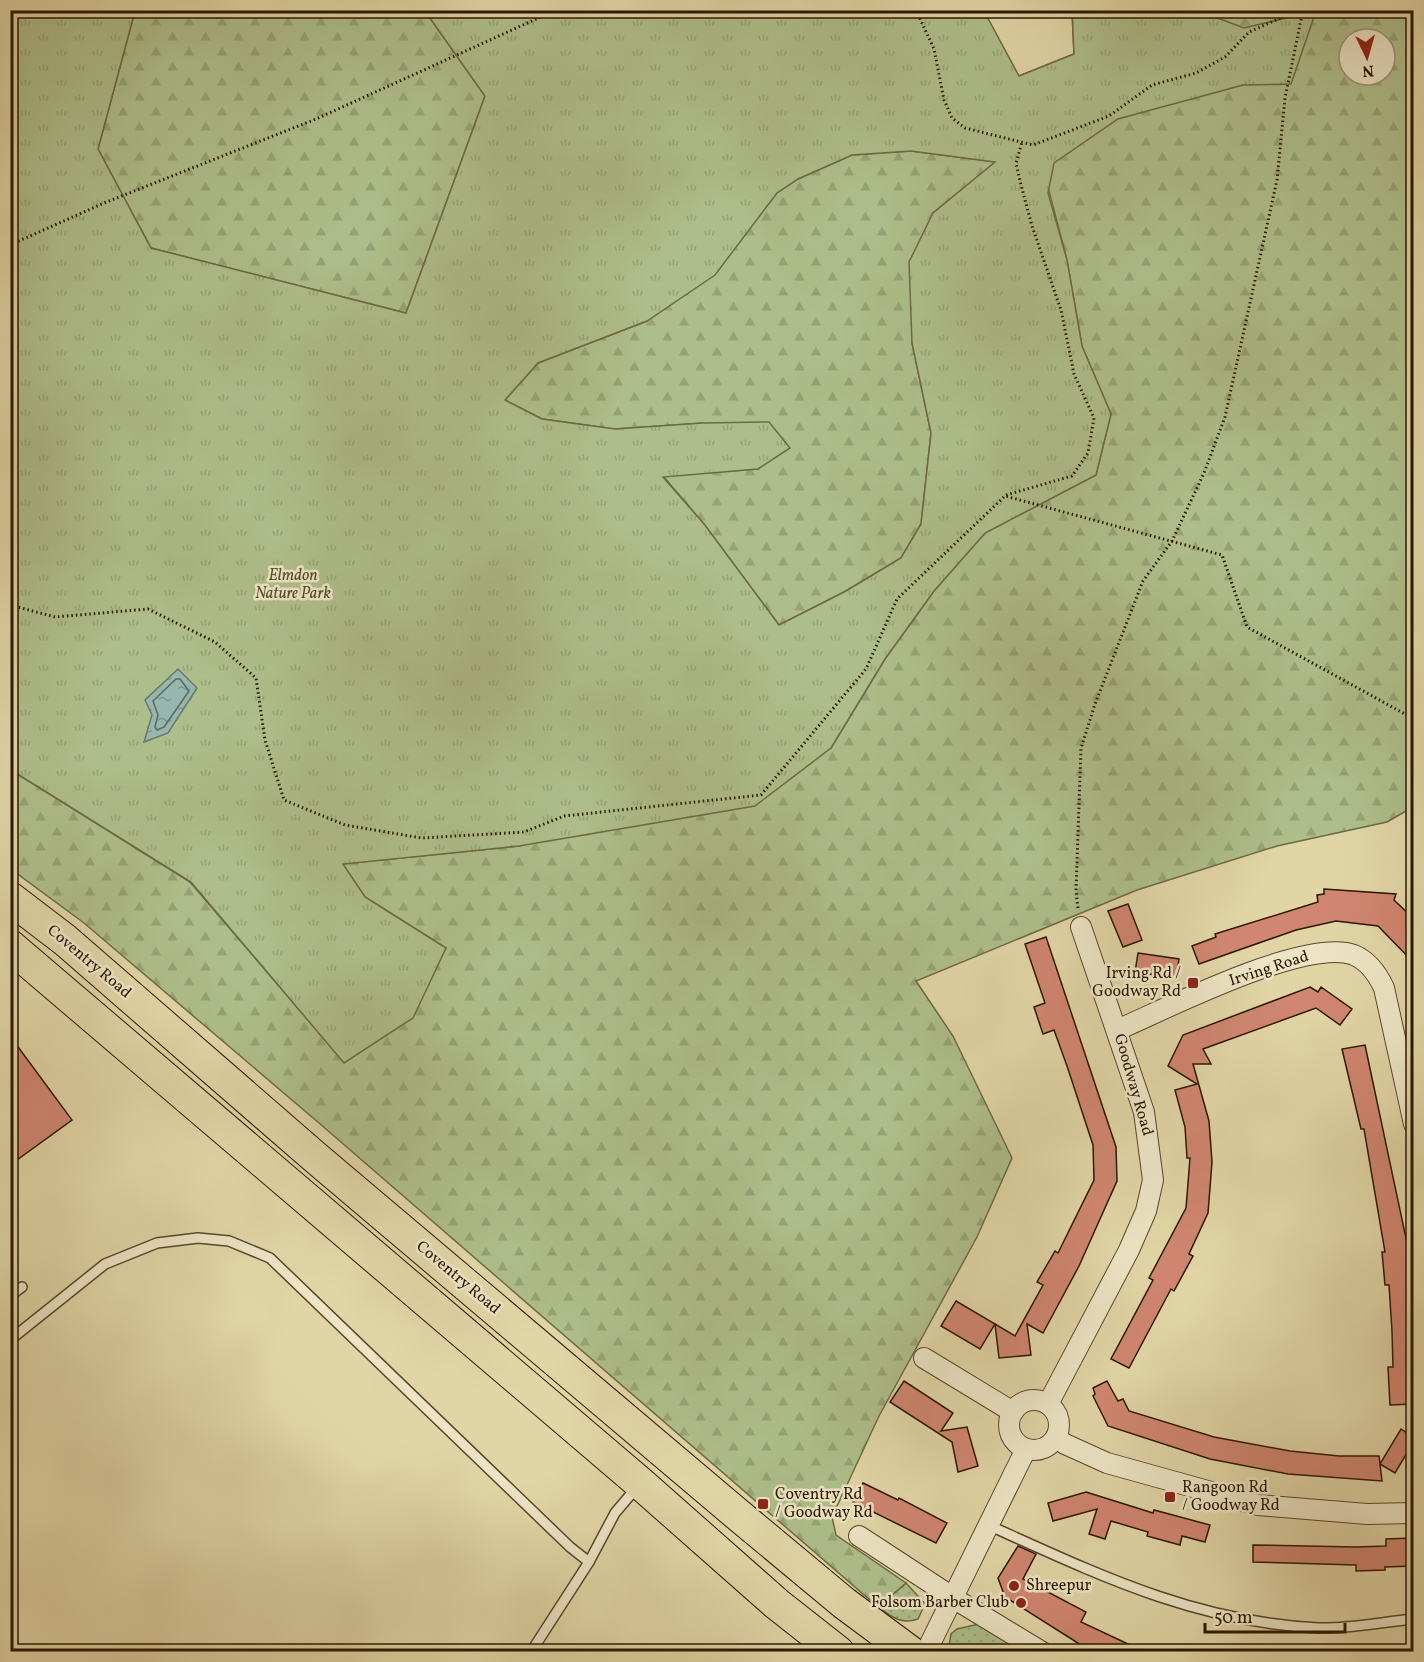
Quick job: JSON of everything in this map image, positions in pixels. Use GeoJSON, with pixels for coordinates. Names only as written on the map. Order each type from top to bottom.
{"type":"FeatureCollection","features":[{"type":"Feature","properties":{"kind":"highway","name":"Coventry Road"},"geometry":{"type":"LineString","coordinates":[[10,898],[65,940],[316,1158],[709,1491],[844,1603],[910,1652]]}},
{"type":"Feature","properties":{"kind":"highway"},"geometry":{"type":"LineString","coordinates":[[10,946],[640,1483],[777,1604],[838,1652]]}},
{"type":"Feature","properties":{"kind":"street","name":"Goodway Road"},"geometry":{"type":"LineString","coordinates":[[1048,1404],[1129,1250],[1146,1210],[1153,1180],[1144,1112],[1081,927]]}},
{"type":"Feature","properties":{"kind":"street","name":"Irving Road"},"geometry":{"type":"LineString","coordinates":[[1117,1030],[1238,978],[1305,955],[1354,955],[1378,976],[1384,988],[1409,1072],[1413,1124]]}},
{"type":"Feature","properties":{"kind":"street"},"geometry":{"type":"LineString","coordinates":[[924,1358],[1013,1412]]}},
{"type":"Feature","properties":{"kind":"street"},"geometry":{"type":"LineString","coordinates":[[1037,1400],[1048,1404],[1059,1419],[1056,1437],[1043,1449],[1026,1449],[1016,1443],[1010,1433],[1009,1422],[1013,1412],[1026,1402],[1037,1400]]}},
{"type":"Feature","properties":{"kind":"street"},"geometry":{"type":"LineString","coordinates":[[1056,1437],[1065,1444],[1107,1463],[1258,1505],[1367,1514],[1413,1513]]}},
{"type":"Feature","properties":{"kind":"street"},"geometry":{"type":"LineString","coordinates":[[926,1652],[1026,1449]]}},
{"type":"Feature","properties":{"kind":"street"},"geometry":{"type":"LineString","coordinates":[[859,1536],[1042,1652]]}},
{"type":"Feature","properties":{"kind":"lane"},"geometry":{"type":"LineString","coordinates":[[10,1340],[105,1264],[158,1243],[198,1238],[229,1241],[270,1258],[570,1547],[589,1562]]}},
{"type":"Feature","properties":{"kind":"lane"},"geometry":{"type":"LineString","coordinates":[[10,1296],[22,1287]]}},
{"type":"Feature","properties":{"kind":"lane"},"geometry":{"type":"LineString","coordinates":[[531,1652],[589,1562],[615,1513],[640,1483]]}},
{"type":"Feature","properties":{"kind":"lane"},"geometry":{"type":"LineString","coordinates":[[988,1525],[1165,1600],[1249,1622],[1320,1628],[1413,1619]]}},
{"type":"Feature","properties":{"kind":"path"},"geometry":{"type":"LineString","coordinates":[[10,245],[104,203],[316,119],[556,10]]}},
{"type":"Feature","properties":{"kind":"path"},"geometry":{"type":"LineString","coordinates":[[916,10],[934,49],[944,100],[952,118],[965,128],[1033,145],[1109,116],[1152,85],[1196,73],[1225,57],[1249,32],[1301,10]]}},
{"type":"Feature","properties":{"kind":"path"},"geometry":{"type":"LineString","coordinates":[[1081,927],[1076,891],[1081,748],[1095,704],[1143,581],[1172,541],[1204,473],[1225,417],[1277,180],[1285,98],[1301,10]]}},
{"type":"Feature","properties":{"kind":"path"},"geometry":{"type":"LineString","coordinates":[[10,605],[55,617],[148,609],[215,642],[256,678],[265,740],[284,800],[345,825],[422,838],[524,832],[564,816],[761,795],[866,669],[897,599],[1005,496],[1072,476],[1088,453],[1094,418],[1074,374],[1061,310],[1032,226],[1020,181],[1016,163],[1022,142]]}},
{"type":"Feature","properties":{"kind":"path"},"geometry":{"type":"LineString","coordinates":[[1005,496],[1222,555],[1247,627],[1413,719]]}},
{"type":"Feature","properties":{"kind":"green space","name":"Elmdon Nature Park"},"geometry":{"type":"Polygon","coordinates":[[[10,11],[135,11],[98,149],[151,248],[406,313],[485,96],[425,11],[984,11],[1019,76],[1074,54],[1072,11],[1199,11],[1244,28],[1316,11],[1291,84],[1243,85],[1118,119],[1054,163],[1048,193],[1067,260],[1082,346],[1111,414],[1096,475],[985,533],[934,591],[885,659],[831,748],[755,806],[519,846],[343,864],[365,897],[446,948],[413,1018],[344,1063],[191,882],[11,770],[10,11]],[[911,151],[852,155],[798,179],[777,193],[715,275],[647,321],[538,363],[505,400],[542,419],[615,429],[703,423],[769,422],[790,448],[758,469],[663,477],[704,524],[779,625],[846,591],[901,558],[921,524],[931,433],[912,343],[909,262],[933,213],[995,162],[911,151]]]}},
{"type":"Feature","properties":{"kind":"green space"},"geometry":{"type":"Polygon","coordinates":[[[135,11],[425,11],[485,96],[406,313],[151,248],[98,149],[135,11]]]}},
{"type":"Feature","properties":{"kind":"green space"},"geometry":{"type":"Polygon","coordinates":[[[1072,11],[1413,11],[1413,807],[1387,822],[1277,846],[1137,890],[916,981],[953,1036],[1012,1158],[977,1237],[879,1416],[832,1517],[836,1535],[906,1583],[878,1607],[319,1123],[84,923],[11,869],[11,770],[190,882],[344,1062],[446,948],[365,897],[342,864],[519,846],[831,748],[885,659],[934,591],[985,533],[1096,475],[1111,414],[1082,346],[1067,260],[1019,76],[1074,54],[1072,11]]]}},
{"type":"Feature","properties":{"kind":"green space"},"geometry":{"type":"Polygon","coordinates":[[[911,151],[996,162],[933,213],[912,343],[931,433],[921,524],[901,558],[846,591],[779,625],[704,524],[663,476],[758,469],[703,423],[615,429],[542,419],[505,400],[538,363],[647,321],[747,230],[777,193],[798,179],[852,155],[911,151]]]}},
{"type":"Feature","properties":{"kind":"green space"},"geometry":{"type":"Polygon","coordinates":[[[906,1583],[925,1604],[918,1619],[912,1621],[897,1619],[878,1607],[906,1583]]]}},
{"type":"Feature","properties":{"kind":"green space"},"geometry":{"type":"Polygon","coordinates":[[[979,1624],[1026,1652],[948,1652],[951,1634],[957,1629],[979,1624]]]}},
{"type":"Feature","properties":{"kind":"water"},"geometry":{"type":"Polygon","coordinates":[[[178,669],[197,688],[168,733],[144,742],[152,715],[145,700],[178,669]]]}},
{"type":"Feature","properties":{"kind":"building"},"geometry":{"type":"Polygon","coordinates":[[[1324,889],[1396,894],[1394,900],[1413,918],[1413,962],[1378,926],[1336,921],[1296,930],[1199,964],[1192,946],[1216,937],[1215,934],[1318,902],[1317,895],[1324,894],[1324,889]]]}},
{"type":"Feature","properties":{"kind":"building"},"geometry":{"type":"Polygon","coordinates":[[[1128,904],[1142,940],[1123,947],[1108,911],[1128,904]]]}},
{"type":"Feature","properties":{"kind":"building"},"geometry":{"type":"Polygon","coordinates":[[[1046,937],[1116,1147],[1117,1181],[1079,1266],[1043,1333],[1027,1324],[1031,1355],[999,1358],[995,1324],[1015,1336],[1043,1285],[1037,1282],[1055,1251],[1058,1253],[1094,1180],[1093,1145],[1067,1066],[1054,1030],[1043,1034],[1034,1007],[1045,1003],[1025,944],[1046,937]]]}},
{"type":"Feature","properties":{"kind":"building"},"geometry":{"type":"Polygon","coordinates":[[[1138,953],[1179,959],[1176,978],[1135,972],[1138,953]]]}},
{"type":"Feature","properties":{"kind":"building"},"geometry":{"type":"Polygon","coordinates":[[[1310,987],[1318,992],[1321,987],[1352,1009],[1340,1025],[1316,1008],[1203,1049],[1211,1064],[1193,1064],[1209,1121],[1212,1162],[1208,1213],[1189,1254],[1193,1256],[1174,1291],[1171,1289],[1129,1368],[1111,1359],[1153,1280],[1149,1278],[1186,1208],[1190,1158],[1187,1158],[1185,1127],[1175,1090],[1197,1084],[1168,1066],[1183,1035],[1310,987]]]}},
{"type":"Feature","properties":{"kind":"building"},"geometry":{"type":"Polygon","coordinates":[[[10,1036],[72,1120],[10,1165],[10,1036]]]}},
{"type":"Feature","properties":{"kind":"building"},"geometry":{"type":"Polygon","coordinates":[[[1365,1045],[1407,1243],[1413,1331],[1413,1404],[1390,1405],[1388,1367],[1393,1367],[1392,1331],[1389,1285],[1385,1285],[1382,1252],[1385,1252],[1364,1129],[1361,1129],[1342,1049],[1365,1045]]]}},
{"type":"Feature","properties":{"kind":"building"},"geometry":{"type":"Polygon","coordinates":[[[956,1301],[995,1324],[980,1349],[941,1326],[956,1301]]]}},
{"type":"Feature","properties":{"kind":"building"},"geometry":{"type":"Polygon","coordinates":[[[904,1381],[953,1413],[941,1431],[967,1427],[978,1466],[958,1472],[952,1442],[890,1402],[904,1381]]]}},
{"type":"Feature","properties":{"kind":"building"},"geometry":{"type":"Polygon","coordinates":[[[1107,1381],[1118,1401],[1123,1399],[1129,1411],[1214,1437],[1290,1451],[1339,1456],[1379,1456],[1382,1481],[1288,1474],[1210,1459],[1108,1426],[1093,1396],[1095,1394],[1093,1388],[1107,1381]]]}},
{"type":"Feature","properties":{"kind":"building"},"geometry":{"type":"Polygon","coordinates":[[[1401,1429],[1413,1437],[1413,1443],[1395,1473],[1380,1464],[1401,1429]]]}},
{"type":"Feature","properties":{"kind":"building"},"geometry":{"type":"Polygon","coordinates":[[[863,1483],[898,1500],[899,1498],[947,1523],[936,1543],[853,1502],[863,1483]]]}},
{"type":"Feature","properties":{"kind":"building"},"geometry":{"type":"Polygon","coordinates":[[[1086,1492],[1153,1513],[1154,1510],[1210,1525],[1205,1542],[1182,1536],[1180,1545],[1147,1536],[1148,1532],[1111,1521],[1105,1539],[1089,1534],[1097,1509],[1053,1521],[1048,1503],[1086,1492]]]}},
{"type":"Feature","properties":{"kind":"building"},"geometry":{"type":"Polygon","coordinates":[[[1413,1538],[1413,1566],[1356,1571],[1356,1565],[1253,1562],[1253,1545],[1386,1546],[1386,1539],[1413,1538]]]}},
{"type":"Feature","properties":{"kind":"building"},"geometry":{"type":"Polygon","coordinates":[[[1018,1546],[1036,1554],[1023,1579],[1086,1612],[1081,1622],[1145,1652],[1096,1652],[1005,1597],[998,1578],[1018,1546]]]}},
{"type":"Feature","properties":{"kind":"place","name":"Irving Rd / Goodway Rd"},"geometry":{"type":"Point","coordinates":[1193,983]}},
{"type":"Feature","properties":{"kind":"place","name":"Rangoon Rd / Goodway Rd"},"geometry":{"type":"Point","coordinates":[1170,1497]}},
{"type":"Feature","properties":{"kind":"place","name":"Coventry Rd / Goodway Rd"},"geometry":{"type":"Point","coordinates":[763,1504]}},
{"type":"Feature","properties":{"kind":"place","name":"Shreepur"},"geometry":{"type":"Point","coordinates":[1014,1586]}},
{"type":"Feature","properties":{"kind":"place","name":"Folsom Barber Club"},"geometry":{"type":"Point","coordinates":[1021,1603]}}]}
